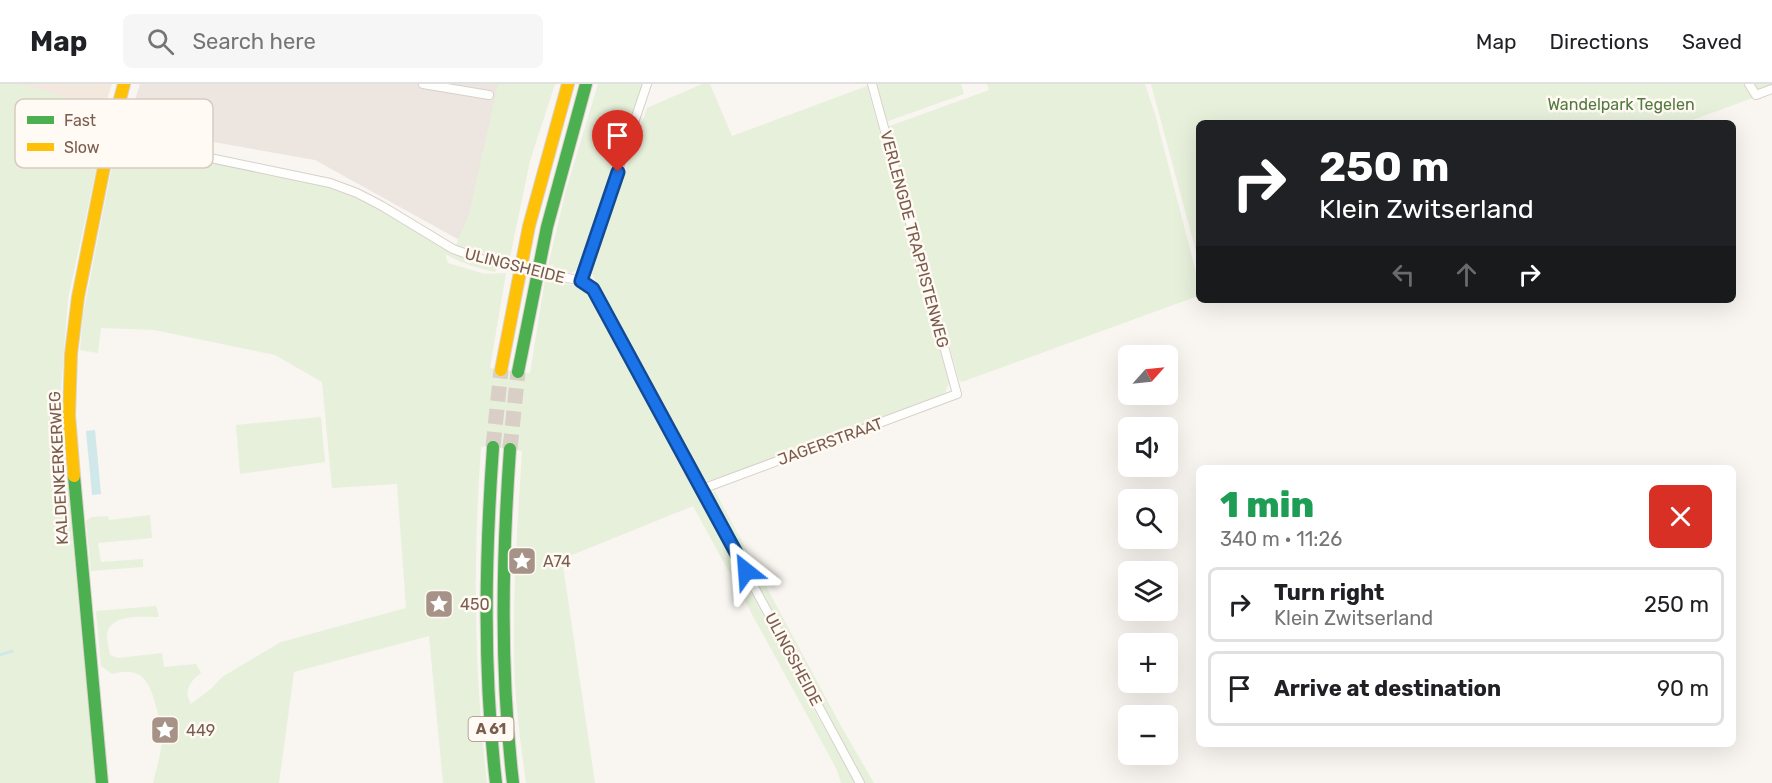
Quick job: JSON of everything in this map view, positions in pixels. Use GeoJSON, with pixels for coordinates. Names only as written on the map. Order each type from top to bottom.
{"type":"FeatureCollection","features":[{"type":"Feature","properties":{"kind":"main road","name":"KALDENKERKERWEG"},"geometry":{"type":"LineString","coordinates":[[120,99],[124,84]]}},
{"type":"Feature","properties":{"kind":"main road"},"geometry":{"type":"LineString","coordinates":[[501,370],[527,229],[548,147],[568,84]]}},
{"type":"Feature","properties":{"kind":"main road"},"geometry":{"type":"LineString","coordinates":[[518,372],[544,234],[565,149],[586,84]]}},
{"type":"Feature","properties":{"kind":"main road","name":"KALDENKERKERWEG"},"geometry":{"type":"LineString","coordinates":[[102,783],[69,415],[71,354],[78,297],[104,168]]}},
{"type":"Feature","properties":{"kind":"main road","name":"A 61"},"geometry":{"type":"LineString","coordinates":[[493,447],[486,590],[488,675],[496,783]]}},
{"type":"Feature","properties":{"kind":"main road","name":"A 61"},"geometry":{"type":"LineString","coordinates":[[510,449],[503,582],[506,701],[513,783]]}},
{"type":"Feature","properties":{"kind":"street"},"geometry":{"type":"LineString","coordinates":[[423,84],[489,95]]}},
{"type":"Feature","properties":{"kind":"street"},"geometry":{"type":"LineString","coordinates":[[581,281],[647,84]]}},
{"type":"Feature","properties":{"kind":"street","name":"VERLENGDE TRAPPISTENWEG"},"geometry":{"type":"LineString","coordinates":[[872,84],[957,394]]}},
{"type":"Feature","properties":{"kind":"street"},"geometry":{"type":"LineString","coordinates":[[1749,84],[1756,95],[1772,89]]}},
{"type":"Feature","properties":{"kind":"street","name":"ULINGSHEIDE"},"geometry":{"type":"LineString","coordinates":[[213,159],[330,183],[374,202],[453,249],[504,265],[581,281],[593,289],[860,783]]}},
{"type":"Feature","properties":{"kind":"street","name":"JAGERSTRAAT"},"geometry":{"type":"LineString","coordinates":[[702,489],[957,394]]}},
{"type":"Feature","properties":{"kind":"shaded area"},"geometry":{"type":"Polygon","coordinates":[[[2,84],[112,84],[107,99],[58,99],[2,84]]]}},
{"type":"Feature","properties":{"kind":"shaded area"},"geometry":{"type":"Polygon","coordinates":[[[140,84],[500,84],[465,243],[315,160],[213,142],[213,99],[135,99],[140,84]]]}},
{"type":"Feature","properties":{"kind":"green space"},"geometry":{"type":"Polygon","coordinates":[[[0,84],[18,84],[74,99],[15,99],[15,168],[96,168],[68,299],[60,403],[95,783],[0,783],[0,84]]]}},
{"type":"Feature","properties":{"kind":"green space"},"geometry":{"type":"Polygon","coordinates":[[[498,84],[555,84],[530,161],[510,257],[506,256],[505,260],[456,245],[469,214],[498,84]]]}},
{"type":"Feature","properties":{"kind":"green space"},"geometry":{"type":"Polygon","coordinates":[[[598,84],[642,84],[582,267],[571,273],[552,269],[553,265],[548,266],[566,190],[598,84]]]}},
{"type":"Feature","properties":{"kind":"green space"},"geometry":{"type":"Polygon","coordinates":[[[702,84],[710,84],[732,136],[867,86],[949,383],[945,393],[707,481],[700,475],[591,272],[647,108],[702,84]]]}},
{"type":"Feature","properties":{"kind":"green space"},"geometry":{"type":"Polygon","coordinates":[[[875,84],[961,84],[964,94],[886,122],[875,84]]]}},
{"type":"Feature","properties":{"kind":"green space"},"geometry":{"type":"Polygon","coordinates":[[[987,84],[1145,84],[1155,114],[1196,272],[1196,297],[962,382],[959,380],[887,127],[989,90],[987,84]]]}},
{"type":"Feature","properties":{"kind":"green space","name":"Wandelpark Tegelen"},"geometry":{"type":"Polygon","coordinates":[[[1151,84],[1772,84],[1772,91],[1692,120],[1196,120],[1196,252],[1151,84]]]}},
{"type":"Feature","properties":{"kind":"green space"},"geometry":{"type":"Polygon","coordinates":[[[213,163],[328,187],[380,210],[444,249],[473,261],[497,267],[495,272],[475,267],[445,254],[448,263],[485,274],[506,273],[490,368],[530,373],[545,280],[549,283],[550,279],[580,287],[592,297],[814,710],[856,783],[841,783],[837,770],[693,506],[562,559],[595,783],[526,783],[514,667],[515,575],[522,451],[486,446],[481,447],[476,615],[479,699],[487,783],[443,783],[429,636],[294,672],[279,783],[153,783],[160,755],[162,731],[152,692],[144,678],[138,674],[123,672],[112,674],[101,666],[96,611],[156,606],[159,617],[128,618],[114,623],[109,628],[107,635],[110,655],[118,658],[162,653],[164,667],[196,664],[201,673],[189,687],[188,695],[191,704],[222,677],[281,642],[406,608],[397,484],[332,488],[322,382],[275,355],[154,330],[101,328],[98,353],[80,350],[83,315],[112,168],[213,168],[213,163]]]}},
{"type":"Feature","properties":{"kind":"green space"},"geometry":{"type":"Polygon","coordinates":[[[321,417],[325,462],[240,474],[236,425],[321,417]]]}},
{"type":"Feature","properties":{"kind":"green space"},"geometry":{"type":"Polygon","coordinates":[[[715,491],[874,783],[863,783],[708,495],[715,491]]]}},
{"type":"Feature","properties":{"kind":"green space"},"geometry":{"type":"Polygon","coordinates":[[[150,515],[152,538],[98,543],[101,562],[143,559],[143,567],[91,571],[86,521],[92,517],[108,516],[109,520],[150,515]]]}},
{"type":"Feature","properties":{"kind":"water"},"geometry":{"type":"Polygon","coordinates":[[[95,430],[101,494],[92,495],[86,431],[95,430]]]}},
{"type":"Feature","properties":{"kind":"waterway"},"geometry":{"type":"LineString","coordinates":[[0,655],[12,651]]}},
{"type":"Feature","properties":{"kind":"tunnel"},"geometry":{"type":"LineString","coordinates":[[493,447],[501,370]]}},
{"type":"Feature","properties":{"kind":"tunnel"},"geometry":{"type":"LineString","coordinates":[[510,449],[518,372]]}},
{"type":"Feature","properties":{"kind":"traffic: fast"},"geometry":{"type":"LineString","coordinates":[[518,372],[547,227],[586,84]]}},
{"type":"Feature","properties":{"kind":"traffic: fast"},"geometry":{"type":"LineString","coordinates":[[493,447],[488,531],[487,657],[496,783]]}},
{"type":"Feature","properties":{"kind":"traffic: fast"},"geometry":{"type":"LineString","coordinates":[[510,449],[505,533],[504,658],[513,783]]}},
{"type":"Feature","properties":{"kind":"traffic: fast"},"geometry":{"type":"LineString","coordinates":[[74,476],[102,783]]}},
{"type":"Feature","properties":{"kind":"traffic: slow"},"geometry":{"type":"LineString","coordinates":[[120,99],[124,84]]}},
{"type":"Feature","properties":{"kind":"traffic: slow"},"geometry":{"type":"LineString","coordinates":[[501,370],[529,226],[568,84]]}},
{"type":"Feature","properties":{"kind":"traffic: slow"},"geometry":{"type":"LineString","coordinates":[[74,476],[69,415],[71,354],[78,297],[104,168]]}},
{"type":"Feature","properties":{"kind":"place","name":"A74"},"geometry":{"type":"Point","coordinates":[522,561]}},
{"type":"Feature","properties":{"kind":"place","name":"450"},"geometry":{"type":"Point","coordinates":[439,604]}},
{"type":"Feature","properties":{"kind":"place","name":"449"},"geometry":{"type":"Point","coordinates":[165,730]}},
{"type":"Feature","properties":{"kind":"route"},"geometry":{"type":"LineString","coordinates":[[618,172],[581,281],[593,289],[746,571]]}}]}
